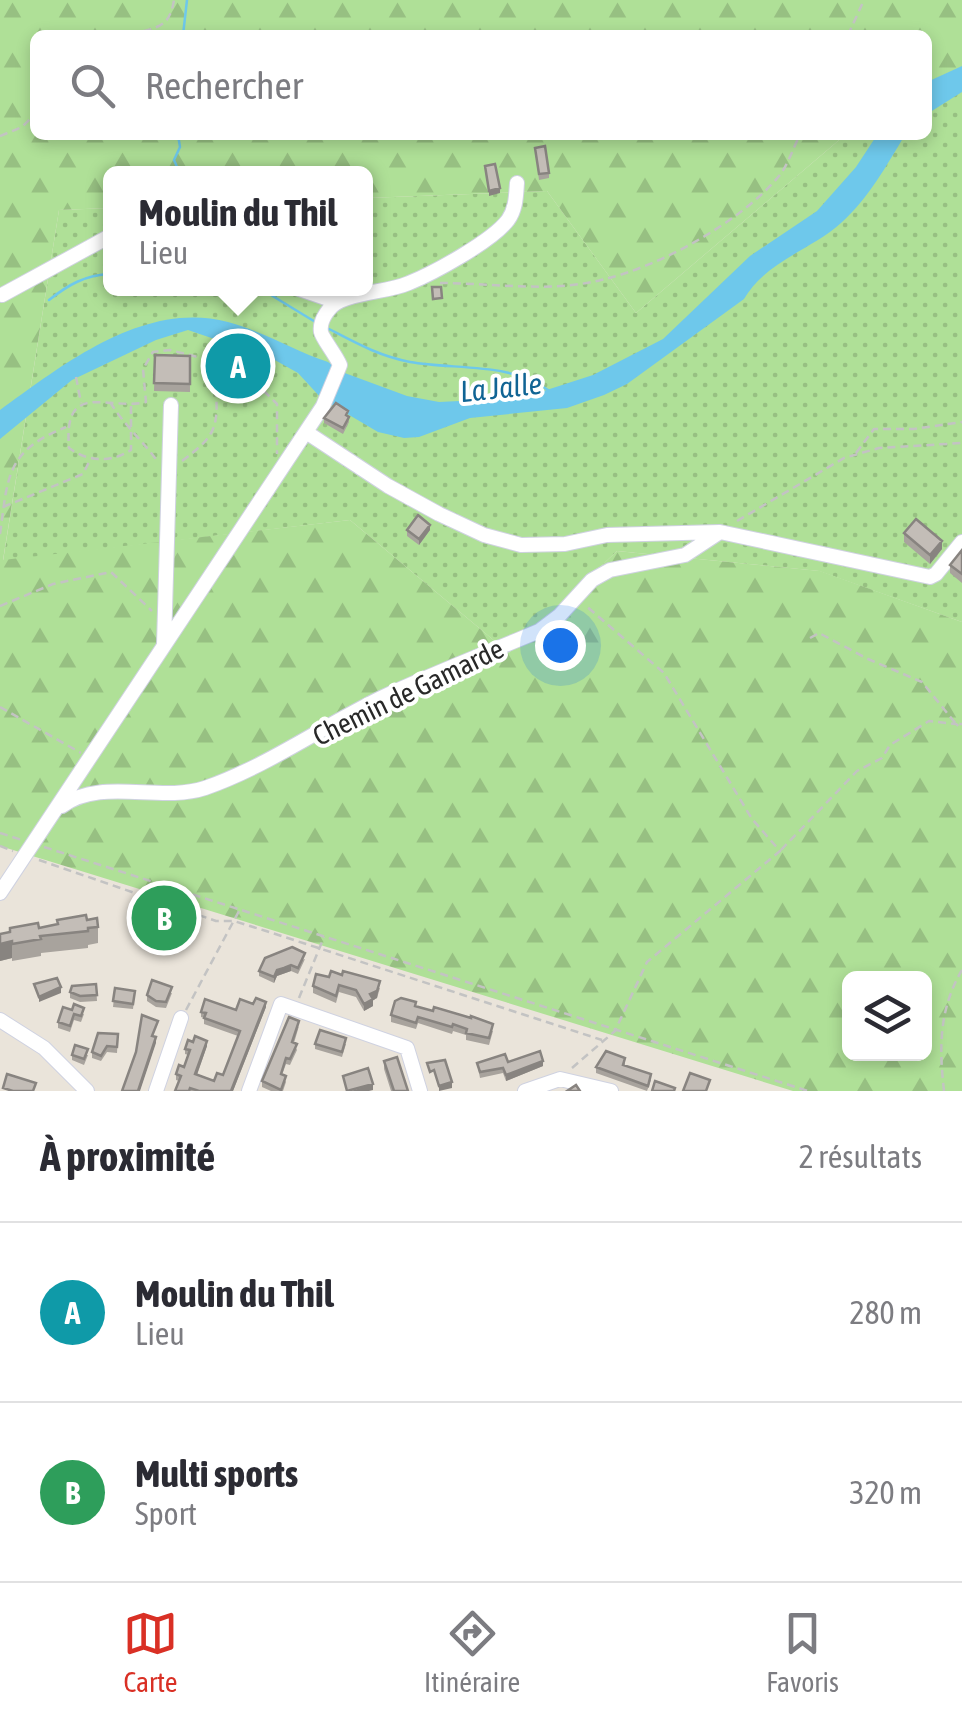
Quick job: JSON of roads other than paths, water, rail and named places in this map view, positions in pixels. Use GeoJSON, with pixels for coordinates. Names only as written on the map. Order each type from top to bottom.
{"type":"FeatureCollection","features":[{"type":"Feature","properties":{"kind":"street"},"geometry":{"type":"LineString","coordinates":[[373,293],[408,284],[492,236],[510,218],[517,182]]}},
{"type":"Feature","properties":{"kind":"street"},"geometry":{"type":"LineString","coordinates":[[2,295],[103,240]]}},
{"type":"Feature","properties":{"kind":"street"},"geometry":{"type":"LineString","coordinates":[[319,296],[337,302],[361,296]]}},
{"type":"Feature","properties":{"kind":"street"},"geometry":{"type":"LineString","coordinates":[[0,893],[323,406],[340,365],[334,348],[323,339],[322,324],[337,302]]}},
{"type":"Feature","properties":{"kind":"street"},"geometry":{"type":"LineString","coordinates":[[164,648],[171,405]]}},
{"type":"Feature","properties":{"kind":"street"},"geometry":{"type":"LineString","coordinates":[[306,432],[438,514],[484,535],[521,545],[565,544],[608,535],[720,532],[930,577],[962,542]]}},
{"type":"Feature","properties":{"kind":"street","name":"Chemin de Gamarde"},"geometry":{"type":"LineString","coordinates":[[54,812],[86,794],[184,794],[208,786],[300,744],[384,697],[539,630],[592,580],[610,570],[685,555],[720,532]]}},
{"type":"Feature","properties":{"kind":"street"},"geometry":{"type":"LineString","coordinates":[[249,1091],[280,1004],[407,1048],[420,1091]]}},
{"type":"Feature","properties":{"kind":"street"},"geometry":{"type":"LineString","coordinates":[[156,1091],[181,1018]]}},
{"type":"Feature","properties":{"kind":"street"},"geometry":{"type":"LineString","coordinates":[[0,1020],[44,1048],[86,1091]]}},
{"type":"Feature","properties":{"kind":"street"},"geometry":{"type":"LineString","coordinates":[[525,1091],[560,1079],[611,1091]]}},
{"type":"Feature","properties":{"kind":"water"},"geometry":{"type":"Polygon","coordinates":[[[962,66],[962,92],[932,111],[932,80],[962,66]]]}},
{"type":"Feature","properties":{"kind":"water"},"geometry":{"type":"Polygon","coordinates":[[[874,140],[902,140],[869,192],[841,223],[764,275],[744,299],[627,384],[567,408],[470,418],[419,437],[404,438],[378,432],[322,399],[298,373],[273,359],[188,330],[156,340],[72,380],[0,439],[0,410],[25,392],[106,340],[166,320],[228,322],[407,396],[439,402],[522,398],[593,375],[663,339],[750,256],[817,211],[856,167],[874,140]]]}},
{"type":"Feature","properties":{"kind":"waterway"},"geometry":{"type":"LineString","coordinates":[[184,30],[187,0]]}},
{"type":"Feature","properties":{"kind":"waterway"},"geometry":{"type":"LineString","coordinates":[[177,166],[174,160],[179,140]]}},
{"type":"Feature","properties":{"kind":"waterway"},"geometry":{"type":"LineString","coordinates":[[49,300],[77,282],[103,275]]}},
{"type":"Feature","properties":{"kind":"waterway"},"geometry":{"type":"LineString","coordinates":[[273,296],[317,323]]}},
{"type":"Feature","properties":{"kind":"waterway","name":"La Jalle"},"geometry":{"type":"LineString","coordinates":[[329,329],[399,359],[500,371],[548,390]]}},
{"type":"Feature","properties":{"kind":"place","name":"Moulin du Thil"},"geometry":{"type":"Point","coordinates":[238,366]}},
{"type":"Feature","properties":{"kind":"place","name":"Multi sports"},"geometry":{"type":"Point","coordinates":[164,918]}}]}
